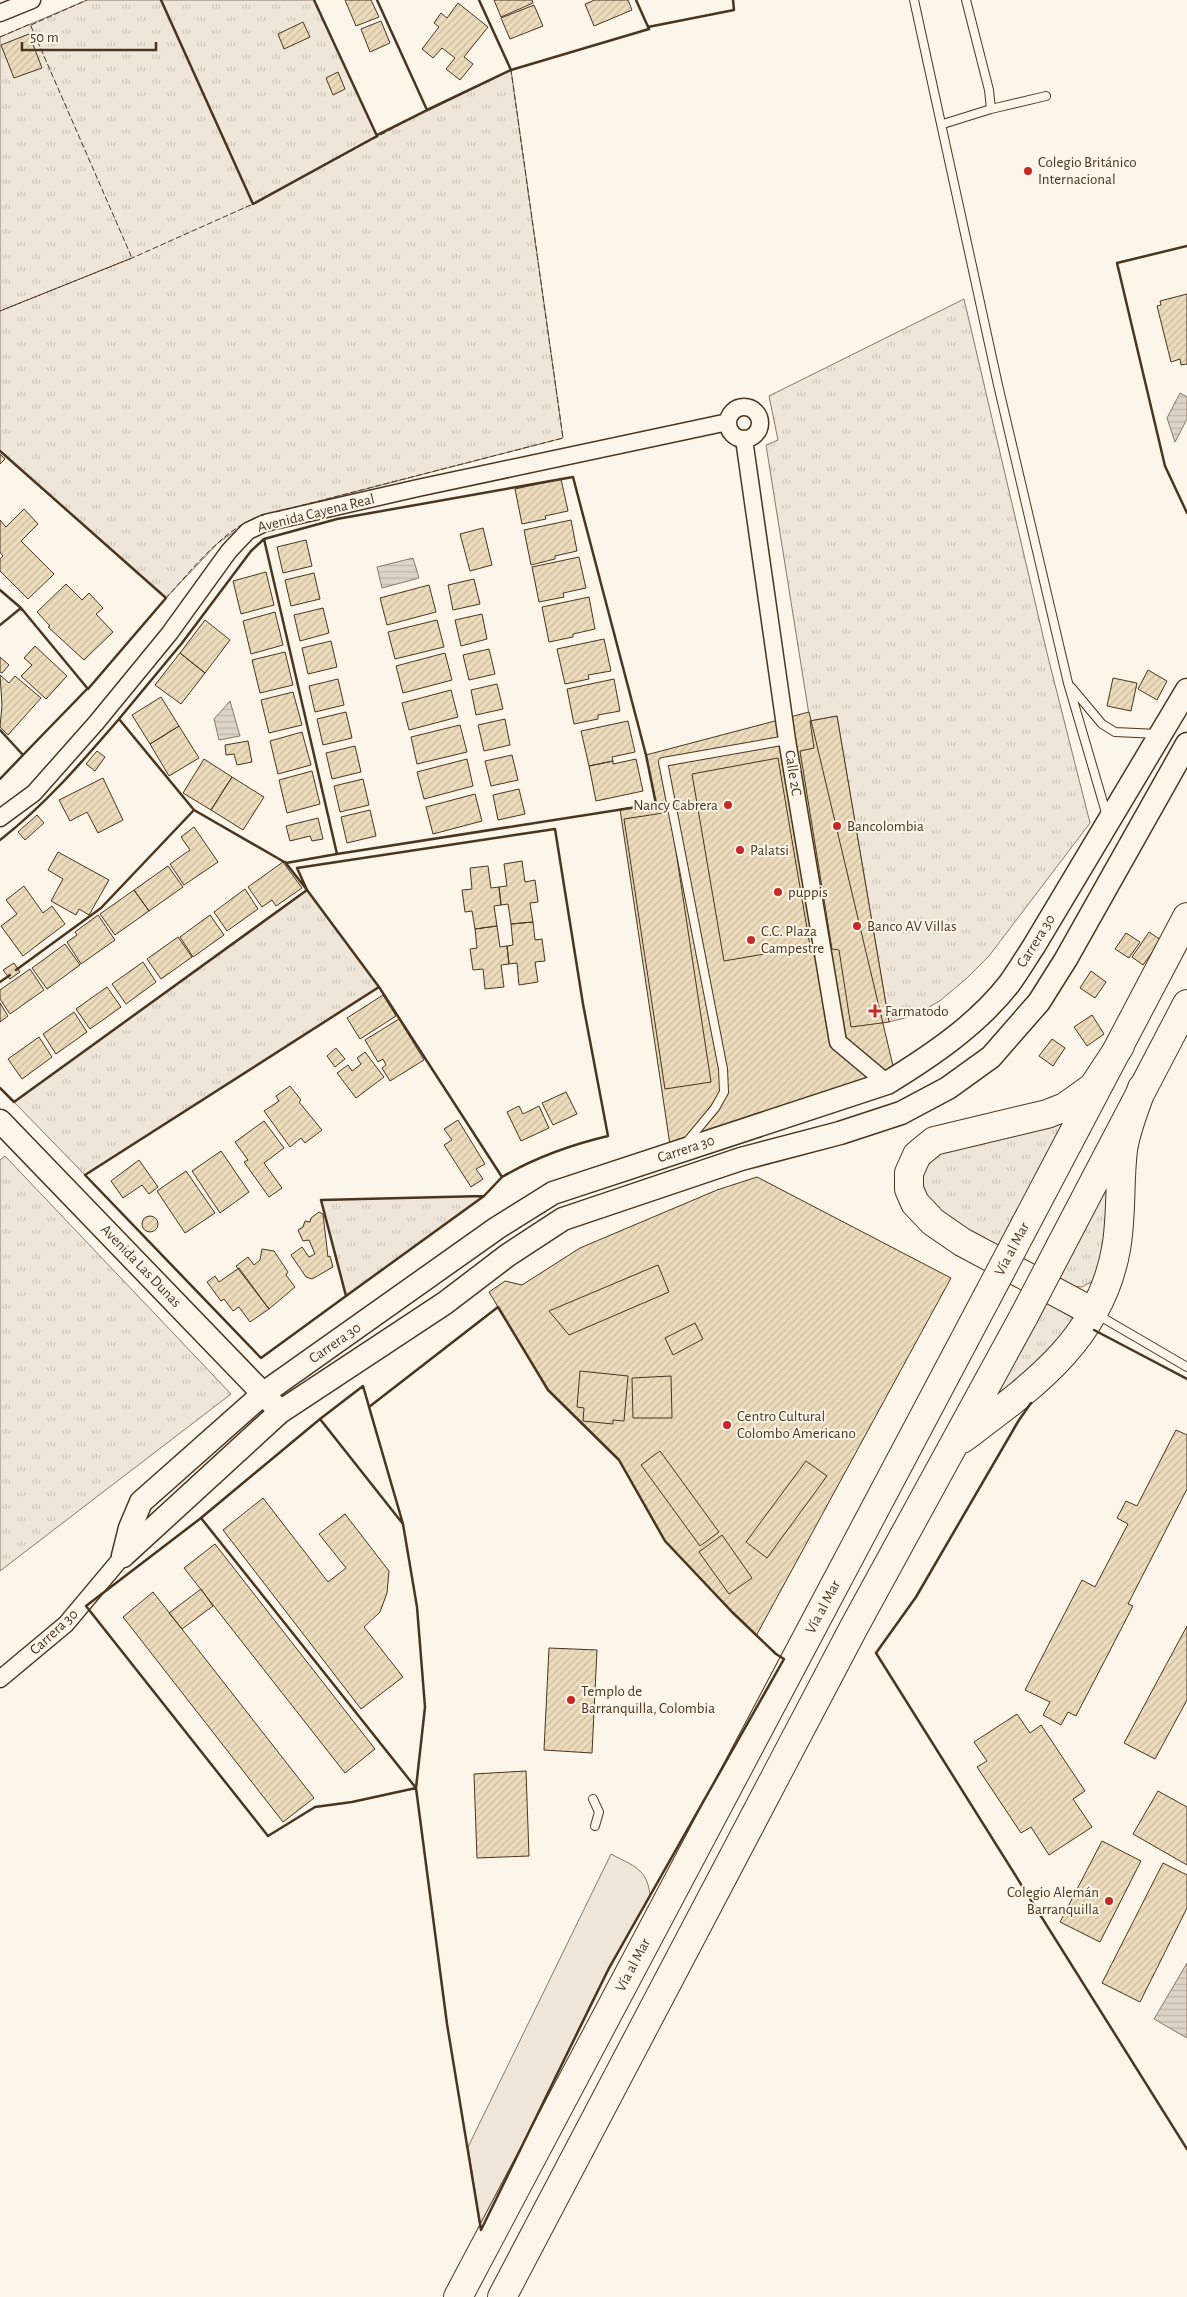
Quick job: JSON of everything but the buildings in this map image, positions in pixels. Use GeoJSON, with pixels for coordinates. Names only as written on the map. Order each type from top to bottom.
{"type":"FeatureCollection","features":[{"type":"Feature","properties":{"kind":"highway","name":"Vía al Mar"},"geometry":{"type":"LineString","coordinates":[[458,2297],[1187,917]]}},
{"type":"Feature","properties":{"kind":"highway"},"geometry":{"type":"LineString","coordinates":[[502,2297],[853,1629],[956,1444],[1187,1004]]}},
{"type":"Feature","properties":{"kind":"highway"},"geometry":{"type":"LineString","coordinates":[[1093,1312],[962,1242],[933,1222],[915,1203],[909,1190],[909,1173],[917,1155],[934,1141],[1047,1114],[1074,1102],[1093,1087],[1120,1046]]}},
{"type":"Feature","properties":{"kind":"highway"},"geometry":{"type":"LineString","coordinates":[[956,1444],[1012,1402],[1051,1369],[1076,1340],[1093,1312],[1104,1290],[1116,1250],[1124,1148],[1142,1088]]}},
{"type":"Feature","properties":{"kind":"main road","name":"Carrera 30"},"geometry":{"type":"LineString","coordinates":[[123,1556],[130,1528],[141,1502],[264,1394],[497,1228],[553,1193],[887,1083],[959,1033],[986,1009],[1008,984],[1034,946],[1187,690]]}},
{"type":"Feature","properties":{"kind":"main road","name":"Carrera 30"},"geometry":{"type":"LineString","coordinates":[[123,1556],[280,1412],[445,1303],[508,1254],[563,1219],[741,1160],[840,1133],[901,1113],[948,1088],[992,1057],[1039,1002],[1187,744]]}},
{"type":"Feature","properties":{"kind":"main road","name":"Avenida Las Dunas"},"geometry":{"type":"LineString","coordinates":[[0,1121],[280,1412]]}},
{"type":"Feature","properties":{"kind":"street"},"geometry":{"type":"LineString","coordinates":[[0,13],[32,0]]}},
{"type":"Feature","properties":{"kind":"street"},"geometry":{"type":"LineString","coordinates":[[741,408],[756,413],[759,422],[757,432],[744,439],[734,436],[728,427],[728,422],[732,413],[741,408]]}},
{"type":"Feature","properties":{"kind":"street","name":"Avenida Cayena Real"},"geometry":{"type":"LineString","coordinates":[[0,818],[34,793],[96,722],[169,634],[229,551],[248,531],[264,523],[408,490],[728,422]]}},
{"type":"Feature","properties":{"kind":"street","name":"Calle 2C"},"geometry":{"type":"LineString","coordinates":[[744,439],[787,740],[838,1042],[887,1083]]}},
{"type":"Feature","properties":{"kind":"street","name":"Carrera 30"},"geometry":{"type":"LineString","coordinates":[[0,1679],[66,1624],[98,1592],[123,1556]]}},
{"type":"Feature","properties":{"kind":"lane"},"geometry":{"type":"LineString","coordinates":[[914,0],[943,124],[998,385],[1068,684],[1109,822]]}},
{"type":"Feature","properties":{"kind":"lane"},"geometry":{"type":"LineString","coordinates":[[966,0],[989,90],[991,109]]}},
{"type":"Feature","properties":{"kind":"lane"},"geometry":{"type":"LineString","coordinates":[[943,124],[991,109],[1046,96]]}},
{"type":"Feature","properties":{"kind":"lane"},"geometry":{"type":"LineString","coordinates":[[1068,684],[1102,724],[1115,732],[1162,734]]}},
{"type":"Feature","properties":{"kind":"lane"},"geometry":{"type":"LineString","coordinates":[[679,1151],[715,1108],[724,1092],[721,1061],[664,762],[787,740]]}},
{"type":"Feature","properties":{"kind":"lane"},"geometry":{"type":"LineString","coordinates":[[1093,1312],[1187,1367]]}},
{"type":"Feature","properties":{"kind":"lane"},"geometry":{"type":"LineString","coordinates":[[593,1800],[599,1812],[595,1826]]}},
{"type":"Feature","properties":{"kind":"green space"},"geometry":{"type":"Polygon","coordinates":[[[87,0],[314,0],[377,136],[511,70],[563,438],[254,518],[218,543],[166,598],[0,451],[0,37],[87,0]]]}},
{"type":"Feature","properties":{"kind":"green space"},"geometry":{"type":"Polygon","coordinates":[[[964,299],[1047,653],[1090,823],[989,956],[967,978],[941,1000],[916,1015],[889,1022],[837,716],[810,721],[766,445],[778,440],[769,396],[964,299]]]}},
{"type":"Feature","properties":{"kind":"green space"},"geometry":{"type":"Polygon","coordinates":[[[307,890],[379,987],[85,1175],[14,1102],[307,890]]]}},
{"type":"Feature","properties":{"kind":"green space"},"geometry":{"type":"Polygon","coordinates":[[[1067,1118],[1000,1246],[953,1223],[938,1213],[928,1201],[923,1188],[924,1173],[934,1155],[1067,1118]]]}},
{"type":"Feature","properties":{"kind":"green space"},"geometry":{"type":"Polygon","coordinates":[[[5,1156],[231,1394],[0,1571],[0,1160],[5,1156]]]}},
{"type":"Feature","properties":{"kind":"green space"},"geometry":{"type":"Polygon","coordinates":[[[1113,1171],[1105,1259],[1093,1281],[1082,1287],[1070,1286],[1059,1280],[1113,1171]]]}},
{"type":"Feature","properties":{"kind":"green space"},"geometry":{"type":"Polygon","coordinates":[[[484,1196],[346,1296],[321,1200],[484,1196]]]}},
{"type":"Feature","properties":{"kind":"green space"},"geometry":{"type":"Polygon","coordinates":[[[1045,1302],[1080,1322],[1031,1377],[996,1393],[1045,1302]]]}},
{"type":"Feature","properties":{"kind":"green space"},"geometry":{"type":"Polygon","coordinates":[[[611,1854],[632,1865],[642,1873],[646,1879],[650,1895],[593,1999],[481,2230],[468,2147],[611,1854]]]}},
{"type":"Feature","properties":{"kind":"shaded area"},"geometry":{"type":"Polygon","coordinates":[[[1180,393],[1187,397],[1187,419],[1175,442],[1167,418],[1180,393]]]}},
{"type":"Feature","properties":{"kind":"shaded area"},"geometry":{"type":"Polygon","coordinates":[[[413,558],[419,578],[382,588],[377,567],[413,558]]]}},
{"type":"Feature","properties":{"kind":"shaded area"},"geometry":{"type":"Polygon","coordinates":[[[230,701],[240,736],[219,740],[214,719],[230,701]]]}},
{"type":"Feature","properties":{"kind":"shaded area"},"geometry":{"type":"Polygon","coordinates":[[[1187,1963],[1187,2038],[1154,2019],[1187,1963]]]}},
{"type":"Feature","properties":{"kind":"fence"},"geometry":{"type":"LineString","coordinates":[[31,25],[87,0]]}},
{"type":"Feature","properties":{"kind":"fence"},"geometry":{"type":"LineString","coordinates":[[161,0],[253,204]]}},
{"type":"Feature","properties":{"kind":"fence"},"geometry":{"type":"LineString","coordinates":[[0,37],[30,24],[132,258],[0,311],[132,258],[253,204],[427,110],[511,70],[563,438],[276,512]]}},
{"type":"Feature","properties":{"kind":"fence"},"geometry":{"type":"LineString","coordinates":[[0,451],[166,598],[198,562],[223,538],[250,520],[264,515]]}},
{"type":"Feature","properties":{"kind":"wall"},"geometry":{"type":"LineString","coordinates":[[161,0],[253,204],[377,136],[314,0]]}},
{"type":"Feature","properties":{"kind":"wall"},"geometry":{"type":"LineString","coordinates":[[377,0],[427,110],[377,135]]}},
{"type":"Feature","properties":{"kind":"wall"},"geometry":{"type":"LineString","coordinates":[[426,108],[427,110],[511,70],[479,0]]}},
{"type":"Feature","properties":{"kind":"wall"},"geometry":{"type":"LineString","coordinates":[[510,68],[511,70],[649,29],[636,0]]}},
{"type":"Feature","properties":{"kind":"wall"},"geometry":{"type":"LineString","coordinates":[[648,27],[734,10],[733,0]]}},
{"type":"Feature","properties":{"kind":"wall"},"geometry":{"type":"LineString","coordinates":[[1187,246],[1117,263],[1165,466],[1187,513]]}},
{"type":"Feature","properties":{"kind":"wall"},"geometry":{"type":"LineString","coordinates":[[0,451],[166,598],[88,689],[21,608],[0,590]]}},
{"type":"Feature","properties":{"kind":"wall"},"geometry":{"type":"LineString","coordinates":[[573,477],[646,755],[656,804],[337,854],[264,539],[337,519],[573,477]]}},
{"type":"Feature","properties":{"kind":"wall"},"geometry":{"type":"LineString","coordinates":[[264,539],[337,854],[286,863],[194,810],[119,719],[182,643],[251,551],[264,539]]}},
{"type":"Feature","properties":{"kind":"wall"},"geometry":{"type":"LineString","coordinates":[[0,625],[21,608],[22,610]]}},
{"type":"Feature","properties":{"kind":"wall"},"geometry":{"type":"LineString","coordinates":[[0,730],[23,755],[87,689]]}},
{"type":"Feature","properties":{"kind":"wall"},"geometry":{"type":"LineString","coordinates":[[0,840],[48,798],[119,719]]}},
{"type":"Feature","properties":{"kind":"wall"},"geometry":{"type":"LineString","coordinates":[[0,779],[22,754]]}},
{"type":"Feature","properties":{"kind":"wall"},"geometry":{"type":"LineString","coordinates":[[16,970],[101,908],[194,810],[196,811]]}},
{"type":"Feature","properties":{"kind":"wall"},"geometry":{"type":"LineString","coordinates":[[379,987],[85,1175],[261,1358],[346,1296],[321,1200],[484,1196],[502,1177],[379,987],[307,890],[297,868],[555,829],[583,1004],[608,1136],[554,1152],[502,1177],[379,987]]}},
{"type":"Feature","properties":{"kind":"wall"},"geometry":{"type":"LineString","coordinates":[[0,1088],[14,1102],[307,890],[285,862]]}},
{"type":"Feature","properties":{"kind":"wall"},"geometry":{"type":"LineString","coordinates":[[0,982],[10,975]]}},
{"type":"Feature","properties":{"kind":"wall"},"geometry":{"type":"LineString","coordinates":[[484,1196],[346,1296],[321,1200],[484,1196]]}},
{"type":"Feature","properties":{"kind":"wall"},"geometry":{"type":"LineString","coordinates":[[498,1307],[548,1390],[619,1460],[665,1541],[732,1612],[776,1654],[784,1659],[609,1968],[481,2230],[447,2024],[416,1788],[425,1707],[417,1607],[403,1524],[369,1407],[498,1307]]}},
{"type":"Feature","properties":{"kind":"wall"},"geometry":{"type":"LineString","coordinates":[[1094,1330],[1187,1379]]}},
{"type":"Feature","properties":{"kind":"wall"},"geometry":{"type":"LineString","coordinates":[[363,1386],[403,1524],[320,1419],[363,1386]]}},
{"type":"Feature","properties":{"kind":"wall"},"geometry":{"type":"LineString","coordinates":[[1031,1403],[1019,1420],[916,1597],[876,1653],[1187,2149]]}},
{"type":"Feature","properties":{"kind":"wall"},"geometry":{"type":"LineString","coordinates":[[320,1419],[403,1524],[417,1607],[425,1707],[416,1788],[201,1518],[320,1419]]}},
{"type":"Feature","properties":{"kind":"wall"},"geometry":{"type":"LineString","coordinates":[[201,1518],[416,1788],[352,1802],[315,1807],[268,1836],[86,1606],[201,1518]]}},
{"type":"Feature","properties":{"kind":"place","name":"Colegio Británico Internacional"},"geometry":{"type":"Point","coordinates":[1028,171]}},
{"type":"Feature","properties":{"kind":"place","name":"Nancy Cabrera"},"geometry":{"type":"Point","coordinates":[728,805]}},
{"type":"Feature","properties":{"kind":"place","name":"Bancolombia"},"geometry":{"type":"Point","coordinates":[837,826]}},
{"type":"Feature","properties":{"kind":"place","name":"Palatsi"},"geometry":{"type":"Point","coordinates":[740,850]}},
{"type":"Feature","properties":{"kind":"place","name":"puppis"},"geometry":{"type":"Point","coordinates":[778,892]}},
{"type":"Feature","properties":{"kind":"place","name":"Banco AV Villas"},"geometry":{"type":"Point","coordinates":[857,926]}},
{"type":"Feature","properties":{"kind":"place","name":"C.C. Plaza Campestre"},"geometry":{"type":"Point","coordinates":[751,940]}},
{"type":"Feature","properties":{"kind":"place","name":"Farmatodo"},"geometry":{"type":"Point","coordinates":[875,1011]}},
{"type":"Feature","properties":{"kind":"place","name":"Centro Cultural Colombo Americano"},"geometry":{"type":"Point","coordinates":[727,1425]}},
{"type":"Feature","properties":{"kind":"place","name":"Templo de Barranquilla, Colombia"},"geometry":{"type":"Point","coordinates":[571,1700]}},
{"type":"Feature","properties":{"kind":"place","name":"Colegio Alemán Barranquilla"},"geometry":{"type":"Point","coordinates":[1109,1901]}}]}
